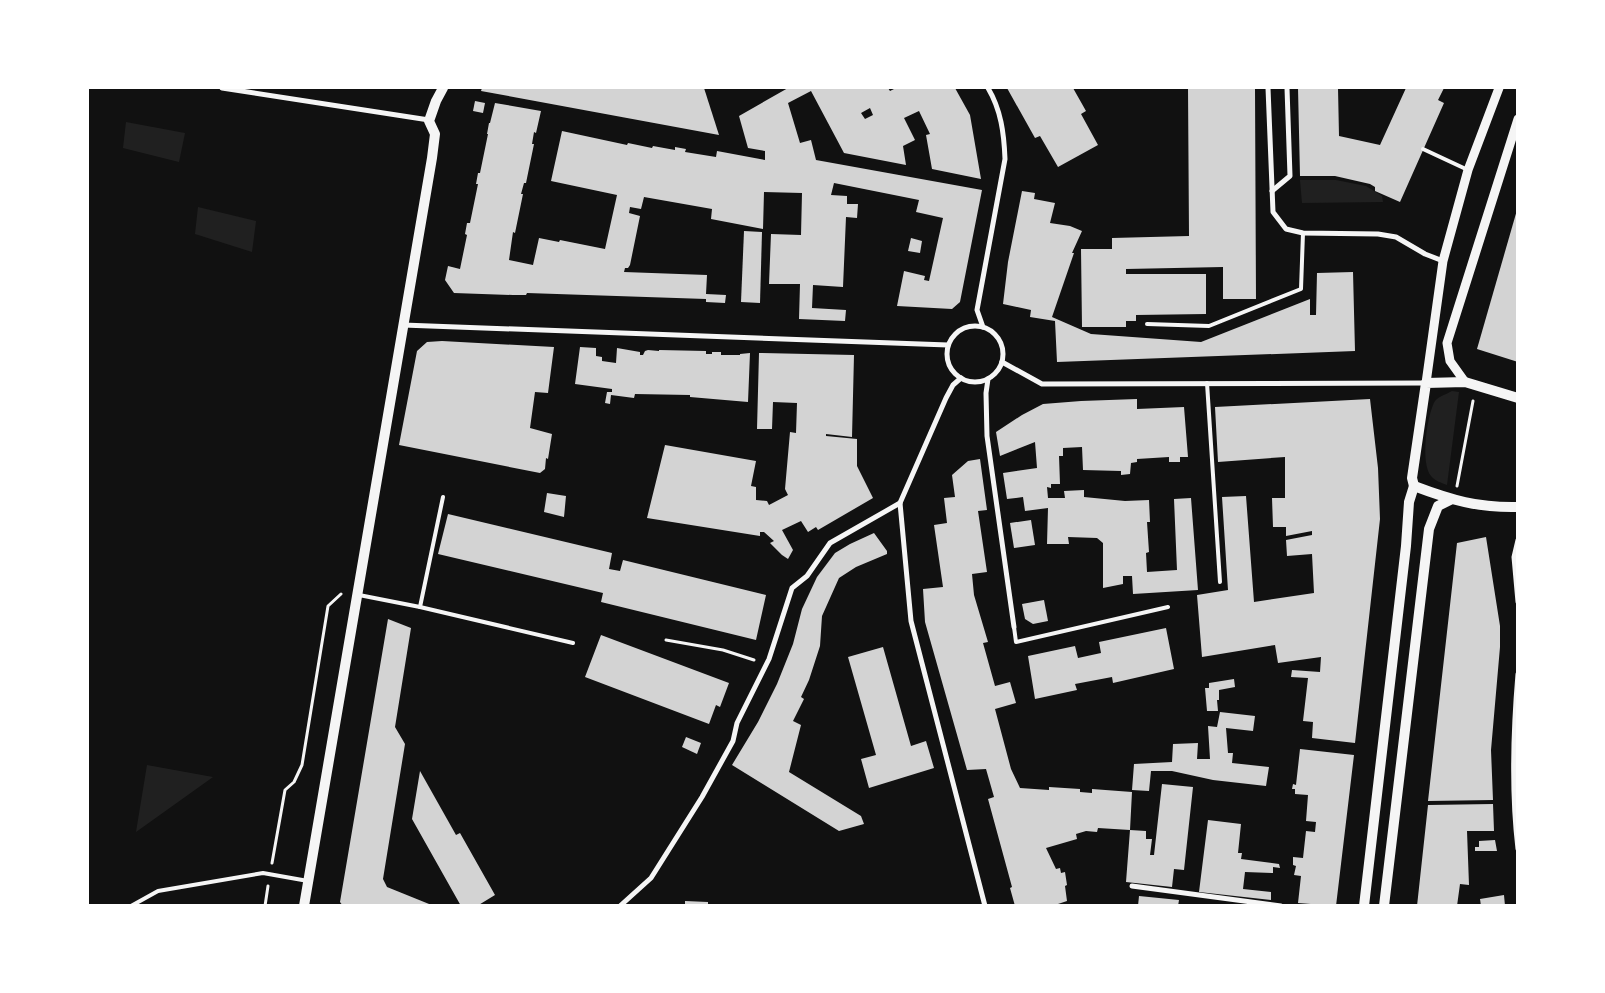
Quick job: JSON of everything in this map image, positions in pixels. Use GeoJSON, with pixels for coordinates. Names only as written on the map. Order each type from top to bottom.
{"type":"FeatureCollection","features":[{"type":"Feature","properties":{"kind":"main road"},"geometry":{"type":"LineString","coordinates":[[304,906],[432,158],[435,134],[430,120],[436,100],[443,88]]}},
{"type":"Feature","properties":{"kind":"main road"},"geometry":{"type":"LineString","coordinates":[[1364,906],[1406,546],[1409,502],[1414,486],[1412,478],[1426,383],[1465,382],[1518,398]]}},
{"type":"Feature","properties":{"kind":"main road"},"geometry":{"type":"LineString","coordinates":[[1414,486],[1450,500],[1495,508],[1518,507]]}},
{"type":"Feature","properties":{"kind":"main road"},"geometry":{"type":"LineString","coordinates":[[1384,906],[1429,529],[1438,506],[1450,500]]}},
{"type":"Feature","properties":{"kind":"street"},"geometry":{"type":"LineString","coordinates":[[222,88],[430,120]]}},
{"type":"Feature","properties":{"kind":"street"},"geometry":{"type":"LineString","coordinates":[[983,327],[977,310],[1005,159],[1004,136],[1000,119],[996,103],[988,88]]}},
{"type":"Feature","properties":{"kind":"street"},"geometry":{"type":"LineString","coordinates":[[1268,88],[1273,212],[1286,229],[1303,233],[1378,234],[1396,238],[1425,254],[1443,261]]}},
{"type":"Feature","properties":{"kind":"street"},"geometry":{"type":"LineString","coordinates":[[1272,191],[1290,176],[1288,88]]}},
{"type":"Feature","properties":{"kind":"street"},"geometry":{"type":"LineString","coordinates":[[1002,362],[1042,384],[1426,383],[1443,261],[1468,170],[1499,88]]}},
{"type":"Feature","properties":{"kind":"street"},"geometry":{"type":"LineString","coordinates":[[1465,382],[1450,361],[1447,343],[1514,142],[1518,119]]}},
{"type":"Feature","properties":{"kind":"street"},"geometry":{"type":"LineString","coordinates":[[402,325],[948,345]]}},
{"type":"Feature","properties":{"kind":"street"},"geometry":{"type":"LineString","coordinates":[[975,325],[983,327],[991,331],[1002,344],[1002,362],[994,374],[988,378],[980,382],[970,382],[953,373],[946,355],[948,345],[958,330],[975,325]]}},
{"type":"Feature","properties":{"kind":"street"},"geometry":{"type":"LineString","coordinates":[[961,378],[953,385],[946,398],[900,503],[911,621],[985,906]]}},
{"type":"Feature","properties":{"kind":"street"},"geometry":{"type":"LineString","coordinates":[[988,378],[986,394],[987,436],[1014,627]]}},
{"type":"Feature","properties":{"kind":"street"},"geometry":{"type":"LineString","coordinates":[[620,906],[651,878],[702,797],[733,741],[737,723],[766,664],[792,588],[806,576],[830,543],[900,503]]}},
{"type":"Feature","properties":{"kind":"street"},"geometry":{"type":"LineString","coordinates":[[1518,540],[1514,557],[1518,602]]}},
{"type":"Feature","properties":{"kind":"street"},"geometry":{"type":"LineString","coordinates":[[1518,674],[1512,751],[1514,815],[1518,849]]}},
{"type":"Feature","properties":{"kind":"street"},"geometry":{"type":"LineString","coordinates":[[1132,886],[1281,906]]}},
{"type":"Feature","properties":{"kind":"lane"},"geometry":{"type":"LineString","coordinates":[[1423,149],[1468,170]]}},
{"type":"Feature","properties":{"kind":"lane"},"geometry":{"type":"LineString","coordinates":[[1147,324],[1209,326],[1301,290],[1303,233]]}},
{"type":"Feature","properties":{"kind":"lane"},"geometry":{"type":"LineString","coordinates":[[1207,383],[1220,582]]}},
{"type":"Feature","properties":{"kind":"lane"},"geometry":{"type":"LineString","coordinates":[[420,607],[443,497]]}},
{"type":"Feature","properties":{"kind":"lane"},"geometry":{"type":"LineString","coordinates":[[357,594],[573,643]]}},
{"type":"Feature","properties":{"kind":"lane"},"geometry":{"type":"LineString","coordinates":[[1014,627],[1016,642],[1168,608]]}},
{"type":"Feature","properties":{"kind":"lane"},"geometry":{"type":"LineString","coordinates":[[131,906],[158,891],[263,873],[308,881]]}},
{"type":"Feature","properties":{"kind":"path"},"geometry":{"type":"LineString","coordinates":[[1457,486],[1474,395]]}},
{"type":"Feature","properties":{"kind":"path"},"geometry":{"type":"LineString","coordinates":[[271,867],[285,790],[294,782],[302,765],[328,606],[360,575]]}},
{"type":"Feature","properties":{"kind":"path"},"geometry":{"type":"LineString","coordinates":[[666,640],[723,650],[766,664]]}},
{"type":"Feature","properties":{"kind":"path"},"geometry":{"type":"LineString","coordinates":[[265,906],[268,888]]}},
{"type":"Feature","properties":{"kind":"shaded area"},"geometry":{"type":"Polygon","coordinates":[[[126,122],[185,133],[179,162],[123,148],[126,122]]]}},
{"type":"Feature","properties":{"kind":"shaded area"},"geometry":{"type":"Polygon","coordinates":[[[1300,180],[1336,180],[1366,186],[1382,196],[1383,202],[1302,203],[1300,180]]]}},
{"type":"Feature","properties":{"kind":"shaded area"},"geometry":{"type":"Polygon","coordinates":[[[198,207],[256,221],[252,252],[195,234],[198,207]]]}},
{"type":"Feature","properties":{"kind":"shaded area"},"geometry":{"type":"Polygon","coordinates":[[[1452,391],[1459,392],[1447,485],[1431,476],[1428,470],[1425,450],[1427,427],[1432,407],[1441,396],[1452,391]]]}},
{"type":"Feature","properties":{"kind":"shaded area"},"geometry":{"type":"Polygon","coordinates":[[[147,765],[213,777],[136,832],[147,765]]]}},
{"type":"Feature","properties":{"kind":"building"},"geometry":{"type":"Polygon","coordinates":[[[482,88],[704,88],[719,135],[481,91],[482,88]]]}},
{"type":"Feature","properties":{"kind":"building"},"geometry":{"type":"Polygon","coordinates":[[[788,88],[888,88],[890,91],[896,88],[955,88],[970,115],[981,179],[932,169],[926,135],[930,134],[919,111],[904,118],[915,140],[903,146],[906,165],[844,153],[811,91],[788,103],[800,143],[811,140],[816,160],[982,190],[960,302],[952,309],[897,306],[904,271],[925,276],[924,280],[929,281],[943,218],[916,212],[919,200],[834,183],[831,195],[847,196],[847,204],[858,204],[857,218],[846,217],[843,287],[813,285],[812,308],[846,310],[845,321],[799,319],[800,284],[769,284],[771,234],[801,235],[802,193],[764,192],[763,229],[711,219],[712,209],[644,197],[641,209],[630,207],[629,213],[640,216],[630,265],[628,268],[625,268],[624,272],[707,275],[706,294],[726,295],[725,303],[706,302],[706,299],[527,293],[526,295],[513,295],[454,293],[445,280],[448,266],[460,269],[467,235],[465,234],[467,223],[470,223],[478,184],[476,184],[478,173],[480,173],[489,123],[495,103],[541,111],[536,133],[534,132],[532,144],[534,144],[526,183],[524,183],[521,194],[523,194],[515,233],[513,232],[509,260],[533,265],[539,238],[605,249],[617,195],[551,181],[562,131],[627,145],[628,143],[675,150],[675,147],[686,149],[685,152],[716,157],[717,151],[765,160],[765,151],[748,148],[739,116],[788,88]],[[870,108],[861,113],[865,119],[873,115],[870,108]]]}},
{"type":"Feature","properties":{"kind":"building"},"geometry":{"type":"Polygon","coordinates":[[[1007,88],[1073,88],[1086,111],[1081,114],[1098,145],[1058,167],[1040,136],[1035,138],[1007,88]]]}},
{"type":"Feature","properties":{"kind":"building"},"geometry":{"type":"Polygon","coordinates":[[[1188,88],[1255,88],[1256,299],[1223,299],[1223,267],[1126,269],[1126,274],[1206,274],[1206,314],[1136,315],[1136,321],[1126,321],[1126,327],[1082,327],[1081,249],[1112,249],[1112,238],[1189,236],[1188,88]]]}},
{"type":"Feature","properties":{"kind":"building"},"geometry":{"type":"Polygon","coordinates":[[[1298,88],[1338,88],[1339,136],[1380,145],[1406,88],[1444,88],[1438,100],[1444,103],[1400,202],[1375,191],[1375,187],[1370,184],[1335,176],[1300,176],[1298,88]]]}},
{"type":"Feature","properties":{"kind":"building"},"geometry":{"type":"Polygon","coordinates":[[[475,101],[485,103],[483,113],[473,111],[475,101]]]}},
{"type":"Feature","properties":{"kind":"building"},"geometry":{"type":"Polygon","coordinates":[[[1022,191],[1035,193],[1034,199],[1055,203],[1050,223],[1070,226],[1082,231],[1072,253],[1074,253],[1052,317],[1091,334],[1201,342],[1310,299],[1310,315],[1316,315],[1317,273],[1353,272],[1355,351],[1057,362],[1055,321],[1030,317],[1031,310],[1003,304],[1008,262],[1022,191]]]}},
{"type":"Feature","properties":{"kind":"building"},"geometry":{"type":"Polygon","coordinates":[[[1518,210],[1518,362],[1477,349],[1518,210]]]}},
{"type":"Feature","properties":{"kind":"building"},"geometry":{"type":"Polygon","coordinates":[[[744,231],[762,232],[760,303],[741,302],[744,231]]]}},
{"type":"Feature","properties":{"kind":"building"},"geometry":{"type":"Polygon","coordinates":[[[911,238],[922,241],[920,253],[908,251],[911,238]]]}},
{"type":"Feature","properties":{"kind":"building"},"geometry":{"type":"Polygon","coordinates":[[[442,341],[554,347],[548,393],[535,392],[530,428],[552,434],[545,469],[540,473],[399,445],[417,351],[427,342],[442,341]]]}},
{"type":"Feature","properties":{"kind":"building"},"geometry":{"type":"Polygon","coordinates":[[[580,347],[596,348],[596,356],[602,357],[602,361],[616,363],[617,348],[640,352],[640,355],[643,355],[648,350],[706,351],[706,354],[721,352],[721,355],[750,353],[748,402],[690,397],[690,395],[635,394],[634,398],[611,395],[610,404],[605,403],[607,392],[612,392],[612,389],[575,384],[580,347]]]}},
{"type":"Feature","properties":{"kind":"building"},"geometry":{"type":"Polygon","coordinates":[[[759,353],[854,355],[852,437],[826,434],[826,436],[857,439],[857,466],[873,498],[818,530],[816,527],[808,532],[801,521],[782,530],[793,550],[788,559],[770,543],[774,541],[764,532],[760,532],[760,536],[647,518],[665,445],[756,461],[751,486],[756,487],[756,500],[767,501],[769,505],[788,495],[785,489],[790,432],[796,433],[797,403],[773,402],[772,429],[757,429],[759,353]]]}},
{"type":"Feature","properties":{"kind":"building"},"geometry":{"type":"Polygon","coordinates":[[[1137,399],[1137,409],[1184,407],[1188,457],[1180,457],[1180,462],[1169,462],[1169,457],[1137,459],[1137,462],[1131,463],[1130,474],[1121,475],[1121,471],[1083,470],[1082,447],[1063,448],[1063,456],[1059,456],[1060,484],[1051,484],[1051,488],[1047,487],[1048,498],[1065,498],[1064,491],[1084,490],[1084,497],[1125,501],[1149,500],[1150,522],[1147,522],[1149,552],[1146,553],[1147,572],[1177,570],[1174,499],[1191,498],[1198,590],[1133,594],[1132,576],[1123,576],[1123,584],[1103,588],[1103,543],[1097,538],[1068,537],[1069,544],[1047,544],[1048,508],[1025,511],[1023,497],[1007,499],[1003,473],[1037,468],[1035,442],[1000,456],[996,432],[1043,404],[1137,399]]]}},
{"type":"Feature","properties":{"kind":"building"},"geometry":{"type":"Polygon","coordinates":[[[1370,399],[1378,468],[1380,519],[1355,743],[1312,738],[1313,722],[1303,721],[1308,678],[1291,677],[1292,670],[1320,672],[1321,657],[1278,663],[1275,645],[1202,657],[1197,595],[1228,590],[1222,497],[1246,496],[1254,602],[1314,593],[1312,554],[1287,556],[1286,540],[1312,535],[1312,531],[1286,536],[1286,527],[1273,527],[1272,498],[1285,498],[1285,457],[1218,462],[1215,407],[1370,399]]]}},
{"type":"Feature","properties":{"kind":"building"},"geometry":{"type":"Polygon","coordinates":[[[980,459],[987,510],[978,511],[987,572],[972,574],[974,595],[988,642],[983,643],[995,686],[1010,682],[1016,703],[995,709],[1011,769],[1020,788],[1049,790],[1049,787],[1080,789],[1080,792],[1092,793],[1092,789],[1132,792],[1130,830],[1098,828],[1097,832],[1086,831],[1076,834],[1077,839],[1046,848],[1056,869],[1060,868],[1061,873],[1065,872],[1067,885],[1065,886],[1067,901],[1052,906],[1015,906],[1010,888],[1012,887],[988,799],[994,797],[986,769],[967,770],[925,622],[923,589],[943,587],[934,525],[947,523],[944,498],[955,497],[952,475],[968,461],[980,459]]]}},
{"type":"Feature","properties":{"kind":"building"},"geometry":{"type":"Polygon","coordinates":[[[547,493],[566,496],[564,517],[544,512],[547,493]]]}},
{"type":"Feature","properties":{"kind":"building"},"geometry":{"type":"Polygon","coordinates":[[[448,514],[612,553],[609,569],[620,571],[623,560],[766,595],[756,640],[601,602],[603,593],[438,554],[448,514]]]}},
{"type":"Feature","properties":{"kind":"building"},"geometry":{"type":"Polygon","coordinates":[[[1031,520],[1035,545],[1014,548],[1010,523],[1031,520]]]}},
{"type":"Feature","properties":{"kind":"building"},"geometry":{"type":"Polygon","coordinates":[[[874,533],[887,551],[887,554],[856,567],[839,578],[822,616],[820,646],[809,680],[801,697],[804,699],[793,721],[801,725],[789,772],[861,816],[864,824],[839,831],[732,765],[758,722],[777,684],[793,644],[802,609],[817,577],[835,553],[874,533]]]}},
{"type":"Feature","properties":{"kind":"building"},"geometry":{"type":"Polygon","coordinates":[[[1486,537],[1500,626],[1500,647],[1491,750],[1493,800],[1428,801],[1457,543],[1486,537]]]}},
{"type":"Feature","properties":{"kind":"building"},"geometry":{"type":"Polygon","coordinates":[[[1044,600],[1048,621],[1033,624],[1025,619],[1022,604],[1044,600]]]}},
{"type":"Feature","properties":{"kind":"building"},"geometry":{"type":"Polygon","coordinates":[[[388,619],[411,628],[395,727],[405,744],[383,879],[387,887],[434,906],[343,906],[340,902],[388,619]]]}},
{"type":"Feature","properties":{"kind":"building"},"geometry":{"type":"Polygon","coordinates":[[[1166,628],[1174,669],[1113,683],[1112,677],[1075,684],[1077,690],[1035,699],[1028,656],[1075,646],[1078,658],[1101,653],[1099,642],[1166,628]]]}},
{"type":"Feature","properties":{"kind":"building"},"geometry":{"type":"Polygon","coordinates":[[[601,635],[729,683],[720,707],[716,705],[709,724],[585,677],[601,635]]]}},
{"type":"Feature","properties":{"kind":"building"},"geometry":{"type":"Polygon","coordinates":[[[883,647],[911,746],[926,741],[934,768],[869,788],[861,759],[876,755],[848,657],[883,647]]]}},
{"type":"Feature","properties":{"kind":"building"},"geometry":{"type":"Polygon","coordinates":[[[1234,679],[1235,687],[1219,690],[1219,700],[1217,700],[1218,711],[1207,711],[1205,688],[1209,688],[1209,683],[1234,679]]]}},
{"type":"Feature","properties":{"kind":"building"},"geometry":{"type":"Polygon","coordinates":[[[1220,712],[1255,716],[1253,731],[1226,728],[1228,753],[1233,753],[1232,763],[1269,767],[1266,786],[1213,780],[1172,771],[1151,771],[1149,791],[1132,790],[1134,764],[1172,762],[1173,744],[1198,743],[1197,759],[1210,759],[1208,726],[1217,727],[1220,712]]]}},
{"type":"Feature","properties":{"kind":"building"},"geometry":{"type":"Polygon","coordinates":[[[686,737],[701,743],[697,754],[682,747],[686,737]]]}},
{"type":"Feature","properties":{"kind":"building"},"geometry":{"type":"Polygon","coordinates":[[[1300,749],[1354,755],[1336,906],[1298,903],[1301,876],[1294,875],[1296,866],[1293,865],[1293,857],[1303,858],[1306,831],[1315,832],[1316,822],[1306,821],[1308,795],[1295,794],[1295,789],[1292,789],[1293,784],[1296,785],[1300,749]]]}},
{"type":"Feature","properties":{"kind":"building"},"geometry":{"type":"Polygon","coordinates":[[[420,771],[456,835],[460,833],[495,895],[477,906],[461,906],[412,819],[420,771]]]}},
{"type":"Feature","properties":{"kind":"building"},"geometry":{"type":"Polygon","coordinates":[[[1162,784],[1193,787],[1184,870],[1174,869],[1172,887],[1126,882],[1130,830],[1146,831],[1146,839],[1152,839],[1150,855],[1154,855],[1162,784]]]}},
{"type":"Feature","properties":{"kind":"building"},"geometry":{"type":"Polygon","coordinates":[[[1493,804],[1494,831],[1467,831],[1469,885],[1460,884],[1457,906],[1417,906],[1428,805],[1493,804]]]}},
{"type":"Feature","properties":{"kind":"building"},"geometry":{"type":"Polygon","coordinates":[[[1208,820],[1241,824],[1238,853],[1242,853],[1241,859],[1279,864],[1280,868],[1273,867],[1273,873],[1245,872],[1243,889],[1271,892],[1271,900],[1199,892],[1208,820]]]}},
{"type":"Feature","properties":{"kind":"building"},"geometry":{"type":"Polygon","coordinates":[[[1495,840],[1497,851],[1475,851],[1475,847],[1479,847],[1479,841],[1495,840]]]}},
{"type":"Feature","properties":{"kind":"building"},"geometry":{"type":"Polygon","coordinates":[[[1504,895],[1505,906],[1481,906],[1480,899],[1504,895]]]}},
{"type":"Feature","properties":{"kind":"building"},"geometry":{"type":"Polygon","coordinates":[[[1139,896],[1179,900],[1178,906],[1138,906],[1139,896]]]}},
{"type":"Feature","properties":{"kind":"building"},"geometry":{"type":"Polygon","coordinates":[[[685,901],[708,902],[708,906],[685,906],[685,901]]]}}]}
